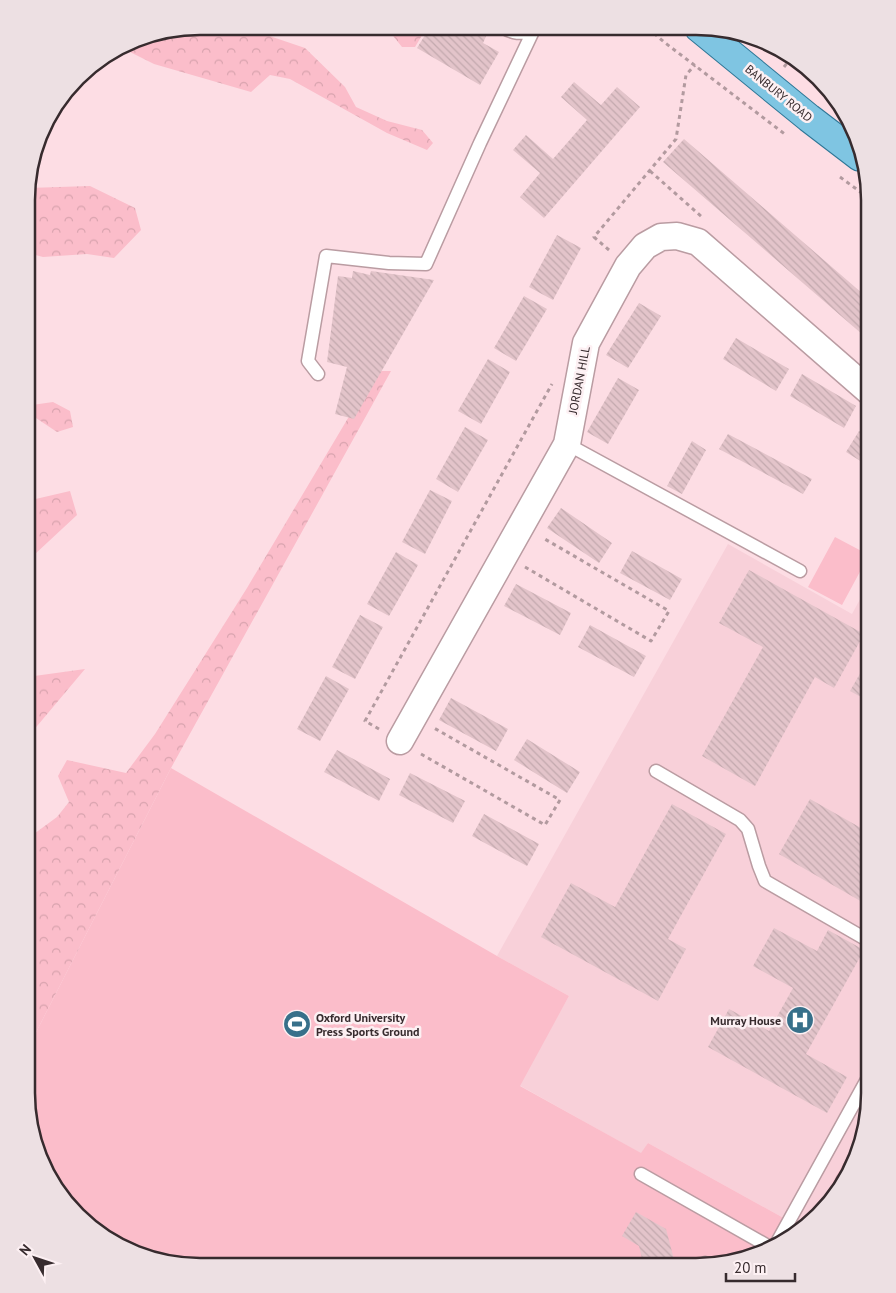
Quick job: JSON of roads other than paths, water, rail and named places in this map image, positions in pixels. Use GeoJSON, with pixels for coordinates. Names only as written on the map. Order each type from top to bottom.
{"type":"FeatureCollection","features":[{"type":"Feature","properties":{"kind":"main road","name":"BANBURY ROAD"},"geometry":{"type":"LineString","coordinates":[[709,36],[854,153]]}},
{"type":"Feature","properties":{"kind":"street","name":"JORDAN HILL"},"geometry":{"type":"LineString","coordinates":[[400,741],[567,444],[586,343],[628,266],[645,246],[661,237],[677,236],[698,242],[861,384]]}},
{"type":"Feature","properties":{"kind":"lane"},"geometry":{"type":"LineString","coordinates":[[318,374],[308,361],[326,256],[389,263],[426,264],[531,35]]}},
{"type":"Feature","properties":{"kind":"lane"},"geometry":{"type":"LineString","coordinates":[[567,444],[800,571]]}},
{"type":"Feature","properties":{"kind":"lane"},"geometry":{"type":"LineString","coordinates":[[656,771],[740,820],[748,830],[765,881],[861,936]]}},
{"type":"Feature","properties":{"kind":"lane"},"geometry":{"type":"LineString","coordinates":[[781,1234],[861,1090]]}},
{"type":"Feature","properties":{"kind":"lane"},"geometry":{"type":"LineString","coordinates":[[641,1174],[764,1243]]}},
{"type":"Feature","properties":{"kind":"place","name":"Murray House"},"geometry":{"type":"Point","coordinates":[800,1020]}},
{"type":"Feature","properties":{"kind":"place","name":"Oxford University Press Sports Ground"},"geometry":{"type":"Point","coordinates":[297,1024]}}]}
